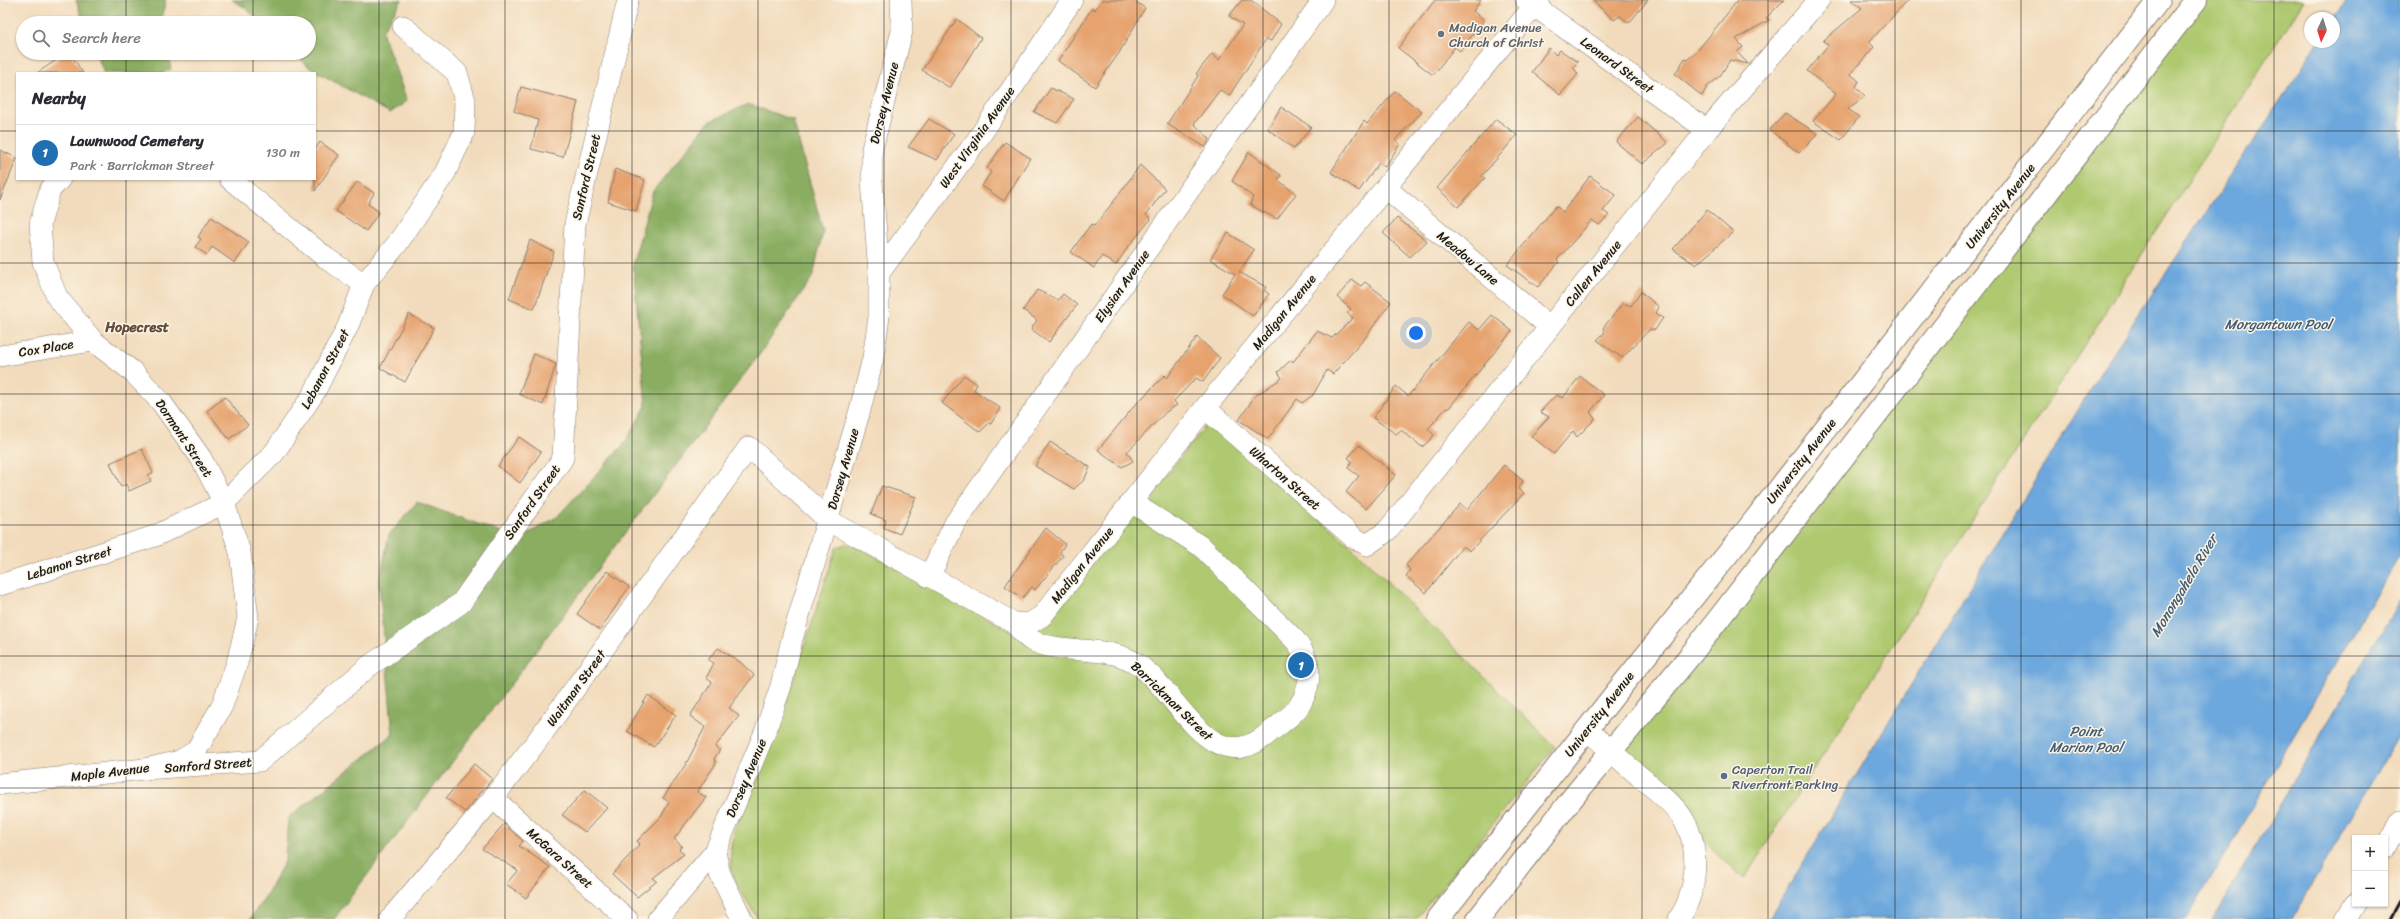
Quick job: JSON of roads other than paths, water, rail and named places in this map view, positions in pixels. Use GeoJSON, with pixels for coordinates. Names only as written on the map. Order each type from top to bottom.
{"type":"FeatureCollection","features":[{"type":"Feature","properties":{"kind":"main road","name":"University Avenue"},"geometry":{"type":"LineString","coordinates":[[1438,919],[1587,729],[1752,524],[2159,0]]}},
{"type":"Feature","properties":{"kind":"main road"},"geometry":{"type":"LineString","coordinates":[[1478,919],[1693,652],[1799,511],[1912,370],[2196,0]]}},
{"type":"Feature","properties":{"kind":"street","name":"Sanford Street"},"geometry":{"type":"LineString","coordinates":[[145,769],[260,761],[369,666],[461,603],[562,458],[575,224],[628,0]]}},
{"type":"Feature","properties":{"kind":"street","name":"Dorsey Avenue"},"geometry":{"type":"LineString","coordinates":[[658,919],[715,852],[766,732],[828,520],[873,358],[879,317],[879,273],[872,181],[872,149],[879,114],[902,31],[901,0]]}},
{"type":"Feature","properties":{"kind":"street","name":"West Virginia Avenue"},"geometry":{"type":"LineString","coordinates":[[879,273],[977,140],[1072,0]]}},
{"type":"Feature","properties":{"kind":"street","name":"Elysian Avenue"},"geometry":{"type":"LineString","coordinates":[[929,577],[955,524],[1323,0]]}},
{"type":"Feature","properties":{"kind":"street","name":"Callen Avenue"},"geometry":{"type":"LineString","coordinates":[[1367,545],[1387,531],[1707,130],[1819,0]]}},
{"type":"Feature","properties":{"kind":"street","name":"Leonard Street"},"geometry":{"type":"LineString","coordinates":[[1533,2],[1707,130]]}},
{"type":"Feature","properties":{"kind":"street","name":"Madigan Avenue"},"geometry":{"type":"LineString","coordinates":[[1022,623],[1042,616],[1205,408],[1386,188],[1533,2]]}},
{"type":"Feature","properties":{"kind":"street","name":"Lebanon Street"},"geometry":{"type":"LineString","coordinates":[[0,585],[155,536],[224,503],[274,453],[314,393],[348,326],[364,284],[397,244],[445,173],[464,133],[465,101],[457,73],[404,26]]}},
{"type":"Feature","properties":{"kind":"street","name":"Dormont Street"},"geometry":{"type":"LineString","coordinates":[[59,180],[50,190],[40,224],[42,262],[57,297],[92,341],[133,372],[161,402],[201,458],[224,503],[240,552],[248,618],[237,663],[222,706],[207,733]]}},
{"type":"Feature","properties":{"kind":"street"},"geometry":{"type":"LineString","coordinates":[[231,180],[326,258],[364,284]]}},
{"type":"Feature","properties":{"kind":"street","name":"Meadow Lane"},"geometry":{"type":"LineString","coordinates":[[1386,188],[1550,327]]}},
{"type":"Feature","properties":{"kind":"street","name":"Cox Place"},"geometry":{"type":"LineString","coordinates":[[0,356],[92,341]]}},
{"type":"Feature","properties":{"kind":"street","name":"Wharton Street"},"geometry":{"type":"LineString","coordinates":[[1205,408],[1353,537],[1367,545]]}},
{"type":"Feature","properties":{"kind":"street","name":"Barrickman Street"},"geometry":{"type":"LineString","coordinates":[[749,447],[828,520],[929,577],[1022,623],[1030,640],[1054,646],[1126,658],[1154,680],[1207,738],[1223,747],[1245,747],[1262,740],[1299,707],[1306,695],[1310,668],[1304,652],[1295,640],[1202,547],[1131,502]]}},
{"type":"Feature","properties":{"kind":"street","name":"Waitman Street"},"geometry":{"type":"LineString","coordinates":[[390,919],[493,798],[632,610],[749,447]]}},
{"type":"Feature","properties":{"kind":"street"},"geometry":{"type":"LineString","coordinates":[[1587,729],[1667,801],[1682,817],[1690,837],[1695,864],[1693,888],[1685,910],[1679,919]]}},
{"type":"Feature","properties":{"kind":"street","name":"Maple Avenue"},"geometry":{"type":"LineString","coordinates":[[0,784],[145,769],[180,761],[196,751],[207,733]]}},
{"type":"Feature","properties":{"kind":"street","name":"McGara Street"},"geometry":{"type":"LineString","coordinates":[[493,798],[627,919]]}},
{"type":"Feature","properties":{"kind":"street"},"geometry":{"type":"LineString","coordinates":[[2388,844],[2400,822]]}},
{"type":"Feature","properties":{"kind":"street"},"geometry":{"type":"LineString","coordinates":[[715,852],[720,874],[742,919]]}},
{"type":"Feature","properties":{"kind":"street"},"geometry":{"type":"LineString","coordinates":[[2346,919],[2353,907]]}},
{"type":"Feature","properties":{"kind":"water","name":"Point Marion Pool"},"geometry":{"type":"Polygon","coordinates":[[[2347,0],[2400,0],[2400,554],[2187,919],[1769,919],[2103,368],[2315,48],[2340,48],[2339,12],[2347,0]]]}},
{"type":"Feature","properties":{"kind":"water"},"geometry":{"type":"Polygon","coordinates":[[[2400,600],[2400,733],[2292,919],[2213,919],[2400,600]]]}},
{"type":"Feature","properties":{"kind":"railway"},"geometry":{"type":"LineString","coordinates":[[2390,919],[2400,901]]}},
{"type":"Feature","properties":{"kind":"place","name":"Madigan Avenue Church of Christ"},"geometry":{"type":"Point","coordinates":[1441,34]}},
{"type":"Feature","properties":{"kind":"place","name":"Lawnwood Cemetery"},"geometry":{"type":"Point","coordinates":[1301,665]}},
{"type":"Feature","properties":{"kind":"place","name":"Caperton Trail Riverfront Parking"},"geometry":{"type":"Point","coordinates":[1724,776]}},
{"type":"Feature","properties":{"kind":"district","name":"Hopecrest"},"geometry":{"type":"Point","coordinates":[137,327]}},
{"type":"Feature","properties":{"kind":"water label","name":"Morgantown Pool"},"geometry":{"type":"Point","coordinates":[2278,324]}},
{"type":"Feature","properties":{"kind":"water label","name":"Monongahela River"},"geometry":{"type":"Point","coordinates":[2184,586]}}]}
